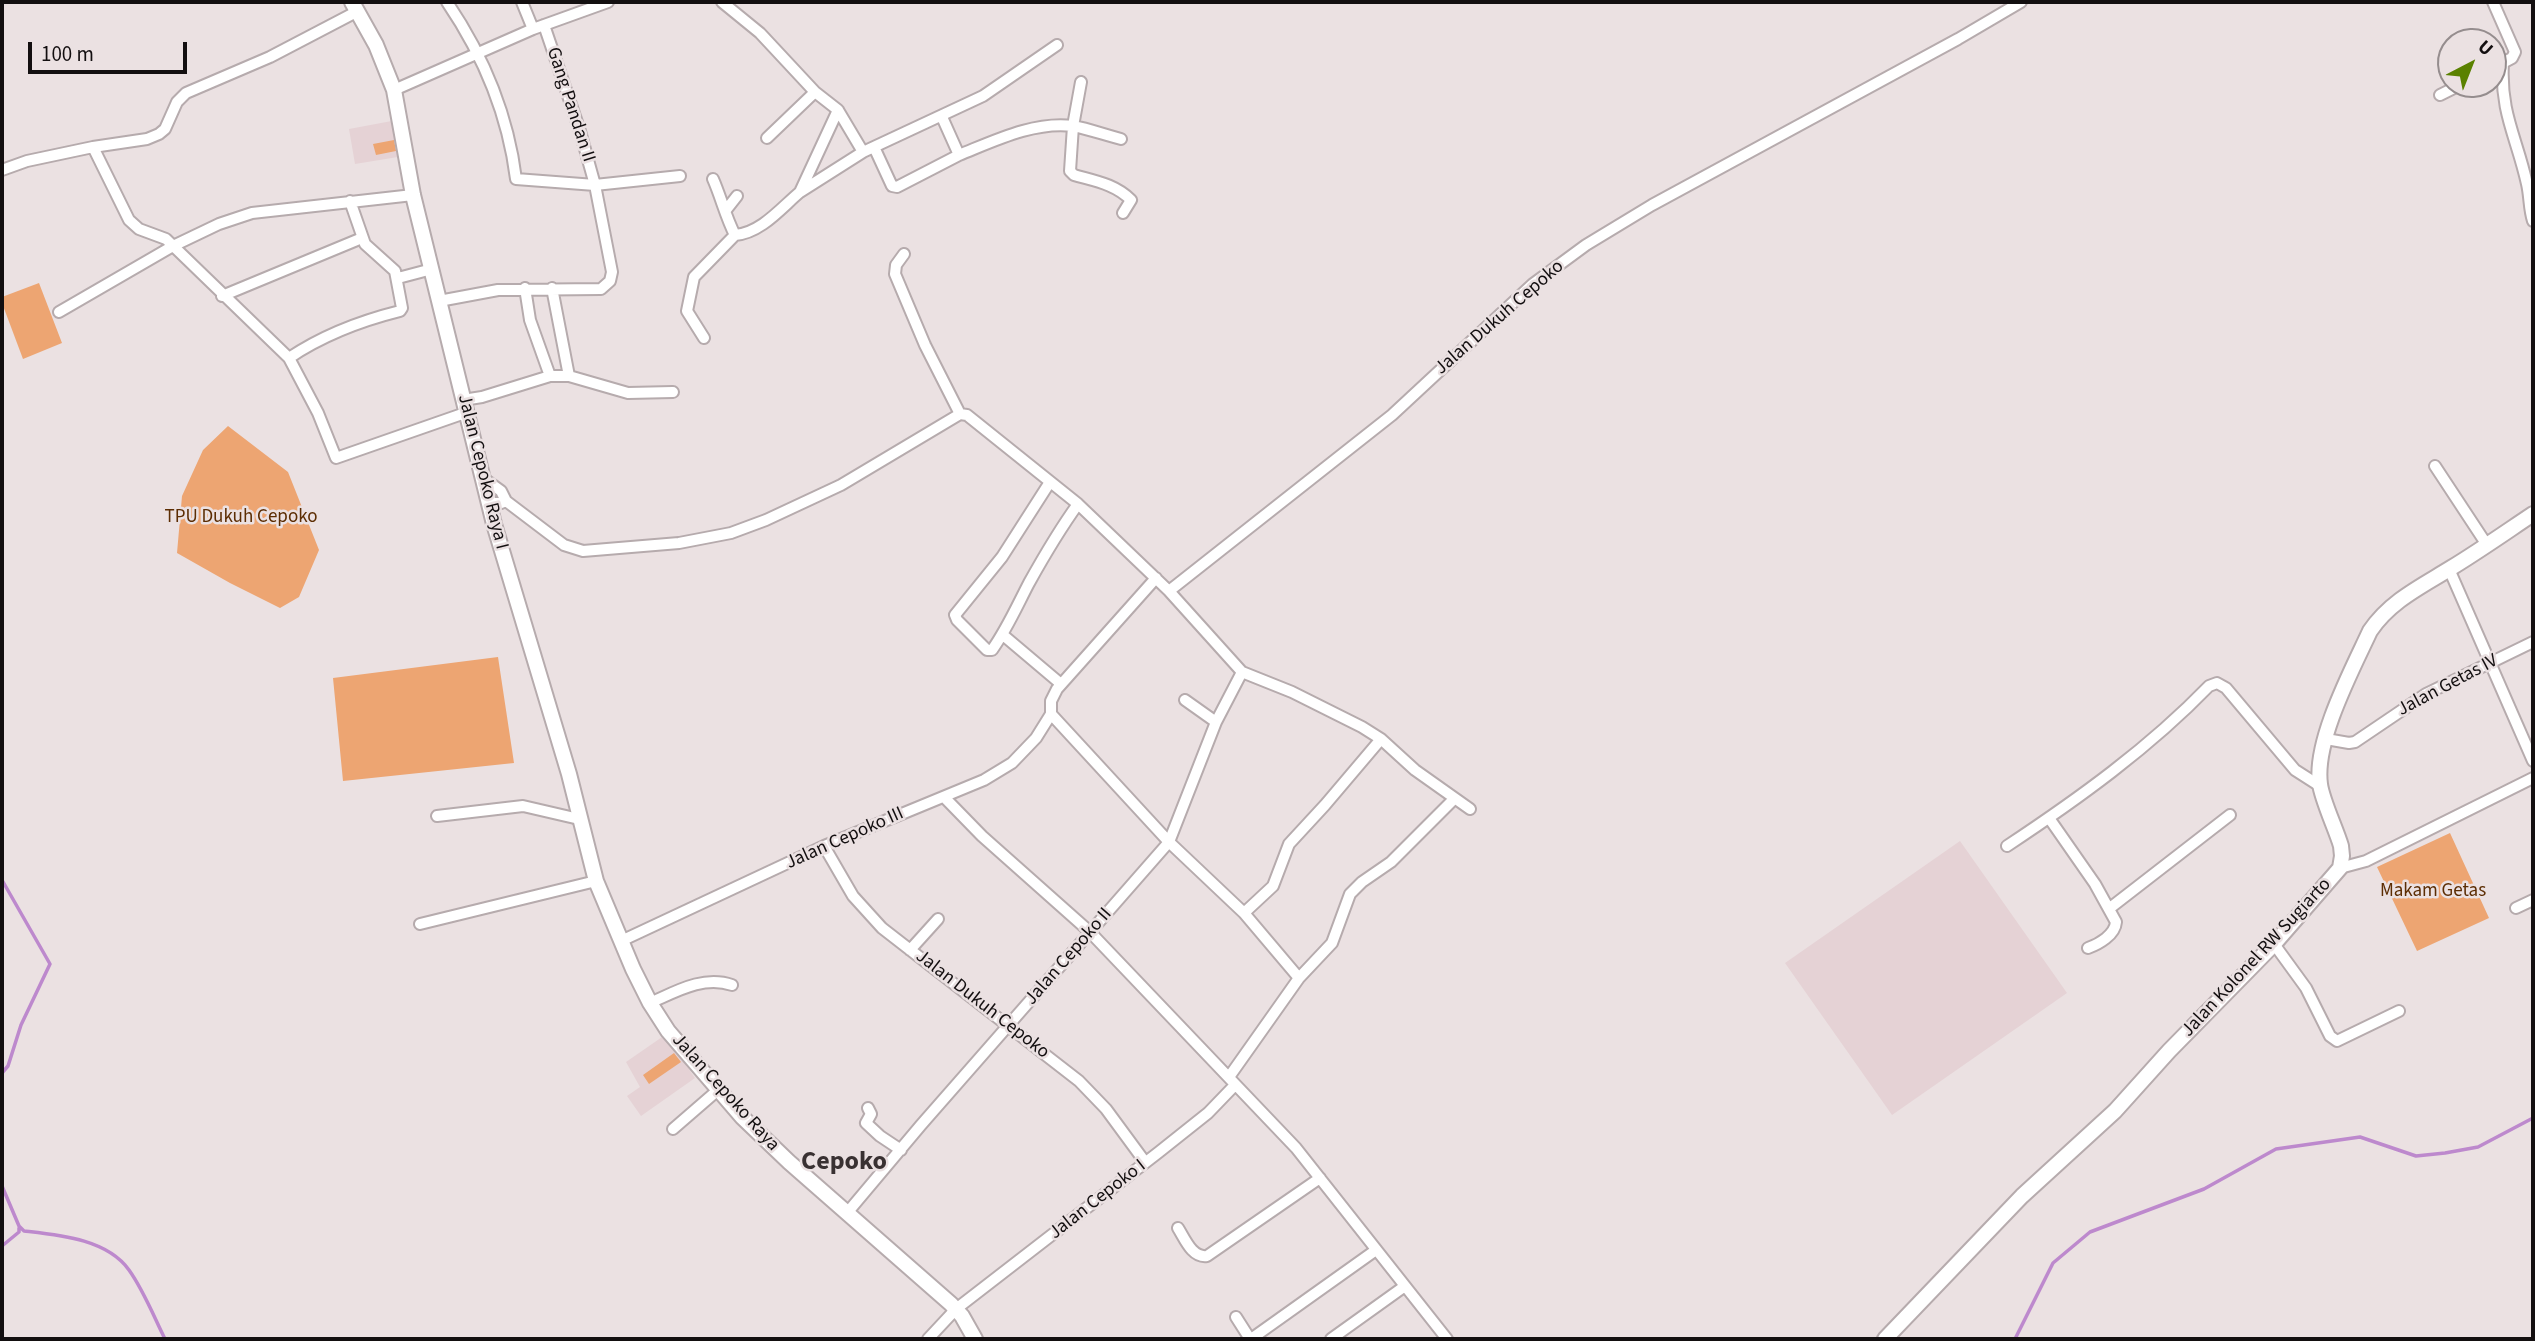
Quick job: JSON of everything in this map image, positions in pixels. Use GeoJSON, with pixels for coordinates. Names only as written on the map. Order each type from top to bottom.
{"type":"FeatureCollection","features":[{"type":"Feature","properties":{"kind":"main road","name":"Jalan Cepoko Raya I"},"geometry":{"type":"LineString","coordinates":[[355,6],[376,45],[394,90],[413,195],[510,582],[569,774],[596,881],[621,942]]}},
{"type":"Feature","properties":{"kind":"main road","name":"Jalan Kolonel RW Sugiarto"},"geometry":{"type":"LineString","coordinates":[[1885,1339],[2022,1196],[2115,1111],[2169,1051],[2274,944],[2340,869],[2341,846],[2320,786],[2321,764],[2339,698],[2376,622],[2408,594],[2533,514]]}},
{"type":"Feature","properties":{"kind":"main road","name":"Jalan Cepoko Raya"},"geometry":{"type":"LineString","coordinates":[[621,942],[650,1003],[668,1031],[742,1117],[789,1162],[956,1309],[975,1339]]}},
{"type":"Feature","properties":{"kind":"street"},"geometry":{"type":"LineString","coordinates":[[447,2],[478,54],[505,122],[516,179],[595,185],[680,176]]}},
{"type":"Feature","properties":{"kind":"street","name":"Gang Pandan II"},"geometry":{"type":"LineString","coordinates":[[522,2],[538,27],[580,131],[595,185],[612,272],[607,286],[601,289],[552,288]]}},
{"type":"Feature","properties":{"kind":"street"},"geometry":{"type":"LineString","coordinates":[[394,90],[538,27],[608,2]]}},
{"type":"Feature","properties":{"kind":"street"},"geometry":{"type":"LineString","coordinates":[[722,2],[760,33],[815,92],[838,110],[892,186],[897,187],[959,155],[998,139],[1044,126],[1073,126],[1121,139]]}},
{"type":"Feature","properties":{"kind":"street","name":"Jalan Dukuh Cepoko"},"geometry":{"type":"LineString","coordinates":[[1169,592],[1392,415],[1533,284],[1586,245],[1662,199],[1958,39],[2021,2]]}},
{"type":"Feature","properties":{"kind":"street"},"geometry":{"type":"LineString","coordinates":[[2493,2],[2504,28]]}},
{"type":"Feature","properties":{"kind":"street"},"geometry":{"type":"LineString","coordinates":[[2,170],[27,161],[93,146],[118,145],[159,134],[165,129],[177,102],[186,93],[270,57],[355,6]]}},
{"type":"Feature","properties":{"kind":"street"},"geometry":{"type":"LineString","coordinates":[[2507,34],[2515,52],[2507,61]]}},
{"type":"Feature","properties":{"kind":"street"},"geometry":{"type":"LineString","coordinates":[[704,338],[687,311],[690,287],[694,278],[735,235],[756,229],[800,192],[868,149],[983,96],[1057,46]]}},
{"type":"Feature","properties":{"kind":"street"},"geometry":{"type":"LineString","coordinates":[[1081,82],[1073,126],[1070,172],[1122,192],[1130,200],[1123,213]]}},
{"type":"Feature","properties":{"kind":"street"},"geometry":{"type":"LineString","coordinates":[[766,138],[815,92]]}},
{"type":"Feature","properties":{"kind":"street"},"geometry":{"type":"LineString","coordinates":[[2503,98],[2528,186],[2533,222]]}},
{"type":"Feature","properties":{"kind":"street"},"geometry":{"type":"LineString","coordinates":[[800,192],[838,110]]}},
{"type":"Feature","properties":{"kind":"street"},"geometry":{"type":"LineString","coordinates":[[942,117],[959,155]]}},
{"type":"Feature","properties":{"kind":"street"},"geometry":{"type":"LineString","coordinates":[[93,146],[129,220],[139,229],[163,237],[289,358],[318,413],[336,458],[482,397],[550,376],[569,376],[628,393],[673,393]]}},
{"type":"Feature","properties":{"kind":"street"},"geometry":{"type":"LineString","coordinates":[[713,179],[726,210],[727,222],[735,235]]}},
{"type":"Feature","properties":{"kind":"street"},"geometry":{"type":"LineString","coordinates":[[59,312],[173,246],[252,212],[413,195]]}},
{"type":"Feature","properties":{"kind":"street"},"geometry":{"type":"LineString","coordinates":[[726,210],[737,196]]}},
{"type":"Feature","properties":{"kind":"street"},"geometry":{"type":"LineString","coordinates":[[289,358],[326,336],[378,316],[400,311],[403,305],[398,278],[391,266],[369,249],[362,238],[350,201]]}},
{"type":"Feature","properties":{"kind":"street"},"geometry":{"type":"LineString","coordinates":[[222,296],[362,238]]}},
{"type":"Feature","properties":{"kind":"street"},"geometry":{"type":"LineString","coordinates":[[904,254],[896,265],[895,275],[925,345],[960,414]]}},
{"type":"Feature","properties":{"kind":"street"},"geometry":{"type":"LineString","coordinates":[[398,278],[432,270]]}},
{"type":"Feature","properties":{"kind":"street"},"geometry":{"type":"LineString","coordinates":[[525,288],[530,320],[550,376]]}},
{"type":"Feature","properties":{"kind":"street"},"geometry":{"type":"LineString","coordinates":[[439,301],[498,290],[552,288],[569,376]]}},
{"type":"Feature","properties":{"kind":"street"},"geometry":{"type":"LineString","coordinates":[[483,478],[501,491],[506,501],[564,545],[583,551],[679,543],[731,533],[766,520],[841,485],[960,414],[967,415],[1079,504],[1156,578],[1242,672],[1292,692],[1362,727],[1470,809]]}},
{"type":"Feature","properties":{"kind":"street"},"geometry":{"type":"LineString","coordinates":[[2435,466],[2487,545]]}},
{"type":"Feature","properties":{"kind":"street"},"geometry":{"type":"LineString","coordinates":[[1050,482],[1002,557],[955,615],[987,650],[992,650],[1003,635],[1030,581],[1079,504]]}},
{"type":"Feature","properties":{"kind":"street"},"geometry":{"type":"LineString","coordinates":[[489,503],[506,501]]}},
{"type":"Feature","properties":{"kind":"street"},"geometry":{"type":"LineString","coordinates":[[2449,569],[2533,761]]}},
{"type":"Feature","properties":{"kind":"street"},"geometry":{"type":"LineString","coordinates":[[1003,635],[1061,684],[1156,578]]}},
{"type":"Feature","properties":{"kind":"street","name":"Jalan Getas IV"},"geometry":{"type":"LineString","coordinates":[[2326,739],[2349,743],[2355,741],[2426,694],[2533,642]]}},
{"type":"Feature","properties":{"kind":"street","name":"Jalan Cepoko II"},"geometry":{"type":"LineString","coordinates":[[847,1213],[1169,842],[1216,723],[1242,672]]}},
{"type":"Feature","properties":{"kind":"street"},"geometry":{"type":"LineString","coordinates":[[2007,846],[2098,783],[2172,722],[2209,686],[2217,683],[2226,688],[2295,771],[2320,786]]}},
{"type":"Feature","properties":{"kind":"street","name":"Jalan Cepoko III"},"geometry":{"type":"LineString","coordinates":[[621,942],[824,846],[984,780],[1012,763],[1035,738],[1051,714],[1051,701],[1061,684]]}},
{"type":"Feature","properties":{"kind":"street"},"geometry":{"type":"LineString","coordinates":[[1185,700],[1216,723]]}},
{"type":"Feature","properties":{"kind":"street"},"geometry":{"type":"LineString","coordinates":[[1051,714],[1169,842],[1244,913],[1299,978]]}},
{"type":"Feature","properties":{"kind":"street"},"geometry":{"type":"LineString","coordinates":[[1244,913],[1273,886],[1289,844],[1381,739]]}},
{"type":"Feature","properties":{"kind":"street"},"geometry":{"type":"LineString","coordinates":[[2340,869],[2366,861],[2532,782]]}},
{"type":"Feature","properties":{"kind":"street"},"geometry":{"type":"LineString","coordinates":[[944,797],[982,836],[1090,932],[1296,1148],[1447,1339]]}},
{"type":"Feature","properties":{"kind":"street"},"geometry":{"type":"LineString","coordinates":[[1232,1081],[1299,978],[1332,943],[1350,894],[1391,862],[1454,799]]}},
{"type":"Feature","properties":{"kind":"street"},"geometry":{"type":"LineString","coordinates":[[437,816],[523,806],[579,819]]}},
{"type":"Feature","properties":{"kind":"street"},"geometry":{"type":"LineString","coordinates":[[2110,908],[2230,815]]}},
{"type":"Feature","properties":{"kind":"street"},"geometry":{"type":"LineString","coordinates":[[2049,818],[2110,908],[2117,926],[2098,944],[2088,948]]}},
{"type":"Feature","properties":{"kind":"street","name":"Jalan Dukuh Cepoko"},"geometry":{"type":"LineString","coordinates":[[824,846],[853,896],[882,928],[1079,1081],[1106,1110],[1145,1162]]}},
{"type":"Feature","properties":{"kind":"street"},"geometry":{"type":"LineString","coordinates":[[420,924],[596,881]]}},
{"type":"Feature","properties":{"kind":"street"},"geometry":{"type":"LineString","coordinates":[[2516,908],[2533,900]]}},
{"type":"Feature","properties":{"kind":"street"},"geometry":{"type":"LineString","coordinates":[[911,950],[938,919]]}},
{"type":"Feature","properties":{"kind":"street"},"geometry":{"type":"LineString","coordinates":[[2274,944],[2306,988],[2330,1036],[2337,1041],[2399,1011]]}},
{"type":"Feature","properties":{"kind":"street"},"geometry":{"type":"LineString","coordinates":[[650,1003],[707,981],[732,985]]}},
{"type":"Feature","properties":{"kind":"street","name":"Jalan Cepoko I"},"geometry":{"type":"LineString","coordinates":[[956,1309],[1208,1113],[1232,1081]]}},
{"type":"Feature","properties":{"kind":"street"},"geometry":{"type":"LineString","coordinates":[[673,1129],[718,1090]]}},
{"type":"Feature","properties":{"kind":"street"},"geometry":{"type":"LineString","coordinates":[[868,1108],[871,1114],[866,1123],[901,1150]]}},
{"type":"Feature","properties":{"kind":"street"},"geometry":{"type":"LineString","coordinates":[[1178,1228],[1194,1253],[1200,1257],[1206,1256],[1320,1178]]}},
{"type":"Feature","properties":{"kind":"street"},"geometry":{"type":"LineString","coordinates":[[1236,1317],[1250,1339],[1376,1250]]}},
{"type":"Feature","properties":{"kind":"street"},"geometry":{"type":"LineString","coordinates":[[1331,1339],[1405,1286]]}},
{"type":"Feature","properties":{"kind":"street"},"geometry":{"type":"LineString","coordinates":[[928,1339],[956,1309]]}},
{"type":"Feature","properties":{"kind":"shaded area"},"geometry":{"type":"Polygon","coordinates":[[[397,120],[404,156],[355,164],[349,129],[397,120]]]}},
{"type":"Feature","properties":{"kind":"shaded area"},"geometry":{"type":"Polygon","coordinates":[[[1960,841],[2067,993],[1892,1115],[1785,963],[1960,841]]]}},
{"type":"Feature","properties":{"kind":"shaded area"},"geometry":{"type":"Polygon","coordinates":[[[665,1035],[695,1078],[641,1116],[627,1096],[640,1087],[626,1062],[665,1035]]]}},
{"type":"Feature","properties":{"kind":"green space"},"geometry":{"type":"Polygon","coordinates":[[[394,140],[396,151],[376,155],[373,144],[394,140]]]}},
{"type":"Feature","properties":{"kind":"green space"},"geometry":{"type":"Polygon","coordinates":[[[39,283],[62,343],[23,359],[2,297],[39,283]]]}},
{"type":"Feature","properties":{"kind":"green space","name":"TPU Dukuh Cepoko"},"geometry":{"type":"Polygon","coordinates":[[[228,426],[288,472],[319,550],[299,597],[280,608],[177,553],[182,496],[203,450],[228,426]]]}},
{"type":"Feature","properties":{"kind":"green space"},"geometry":{"type":"Polygon","coordinates":[[[498,657],[514,763],[343,781],[333,678],[498,657]]]}},
{"type":"Feature","properties":{"kind":"green space","name":"Makam Getas"},"geometry":{"type":"Polygon","coordinates":[[[2450,833],[2489,918],[2417,951],[2377,867],[2450,833]]]}},
{"type":"Feature","properties":{"kind":"green space"},"geometry":{"type":"Polygon","coordinates":[[[674,1053],[681,1062],[649,1084],[643,1075],[674,1053]]]}},
{"type":"Feature","properties":{"kind":"waterway"},"geometry":{"type":"LineString","coordinates":[[2,880],[50,964],[21,1025],[8,1066],[2,1073]]}},
{"type":"Feature","properties":{"kind":"waterway"},"geometry":{"type":"LineString","coordinates":[[2015,1339],[2053,1263],[2090,1232],[2204,1189],[2276,1149],[2360,1137],[2416,1156],[2445,1153],[2478,1147],[2533,1118]]}},
{"type":"Feature","properties":{"kind":"waterway"},"geometry":{"type":"LineString","coordinates":[[2,1186],[19,1226],[24,1231],[81,1240],[108,1251],[120,1260],[139,1287],[165,1339]]}},
{"type":"Feature","properties":{"kind":"waterway"},"geometry":{"type":"LineString","coordinates":[[2,1246],[19,1232],[19,1228]]}},
{"type":"Feature","properties":{"kind":"district","name":"Cepoko"},"geometry":{"type":"Point","coordinates":[844,1163]}}]}
